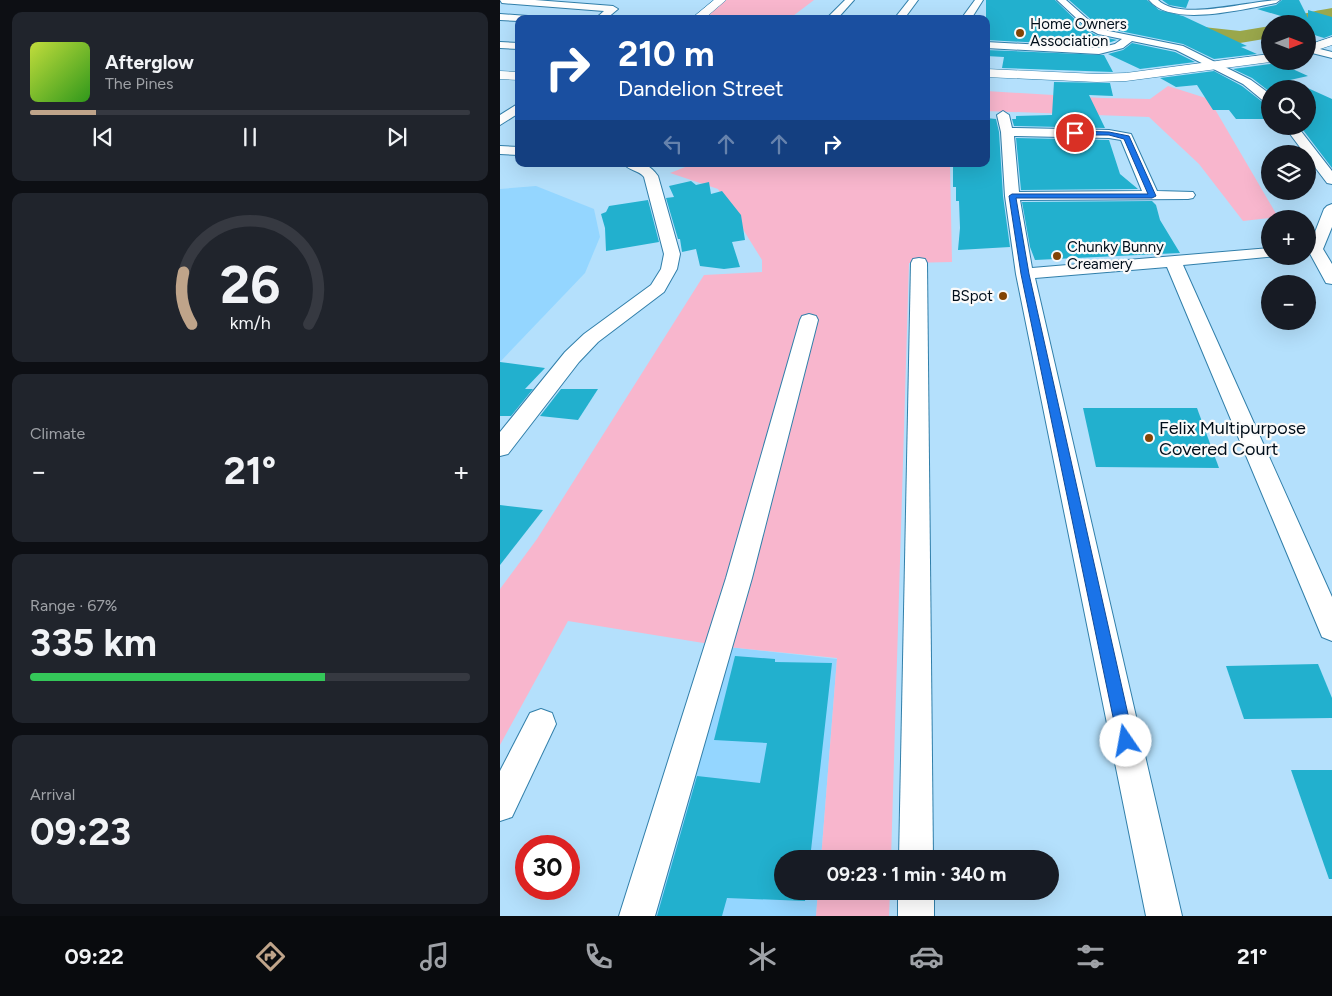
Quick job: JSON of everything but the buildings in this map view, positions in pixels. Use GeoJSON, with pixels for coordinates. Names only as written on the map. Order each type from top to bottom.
{"type":"FeatureCollection","features":[{"type":"Feature","properties":{"kind":"street"},"geometry":{"type":"LineString","coordinates":[[559,4],[569,0]]}},
{"type":"Feature","properties":{"kind":"street"},"geometry":{"type":"LineString","coordinates":[[702,15],[721,0]]}},
{"type":"Feature","properties":{"kind":"street"},"geometry":{"type":"LineString","coordinates":[[835,15],[850,0]]}},
{"type":"Feature","properties":{"kind":"street"},"geometry":{"type":"LineString","coordinates":[[902,15],[914,0]]}},
{"type":"Feature","properties":{"kind":"street"},"geometry":{"type":"LineString","coordinates":[[969,15],[978,0]]}},
{"type":"Feature","properties":{"kind":"street"},"geometry":{"type":"LineString","coordinates":[[1061,0],[1090,26],[1101,32],[1179,48],[1218,66],[1247,82],[1261,93]]}},
{"type":"Feature","properties":{"kind":"street"},"geometry":{"type":"LineString","coordinates":[[1220,0],[1241,2],[1276,0]]}},
{"type":"Feature","properties":{"kind":"street"},"geometry":{"type":"LineString","coordinates":[[501,1],[614,9],[606,15]]}},
{"type":"Feature","properties":{"kind":"street"},"geometry":{"type":"LineString","coordinates":[[1154,1],[1161,8],[1188,12],[1222,12],[1241,2]]}},
{"type":"Feature","properties":{"kind":"street"},"geometry":{"type":"LineString","coordinates":[[1154,1],[1183,1]]}},
{"type":"Feature","properties":{"kind":"street"},"geometry":{"type":"LineString","coordinates":[[500,16],[515,18]]}},
{"type":"Feature","properties":{"kind":"street"},"geometry":{"type":"LineString","coordinates":[[990,45],[1099,50],[1119,46],[1129,39]]}},
{"type":"Feature","properties":{"kind":"street"},"geometry":{"type":"LineString","coordinates":[[1316,46],[1332,41]]}},
{"type":"Feature","properties":{"kind":"street"},"geometry":{"type":"LineString","coordinates":[[500,45],[515,46]]}},
{"type":"Feature","properties":{"kind":"street"},"geometry":{"type":"LineString","coordinates":[[1316,51],[1332,55]]}},
{"type":"Feature","properties":{"kind":"street"},"geometry":{"type":"LineString","coordinates":[[990,73],[1116,78],[1261,59]]}},
{"type":"Feature","properties":{"kind":"street"},"geometry":{"type":"LineString","coordinates":[[500,75],[515,76]]}},
{"type":"Feature","properties":{"kind":"street"},"geometry":{"type":"LineString","coordinates":[[500,110],[515,109]]}},
{"type":"Feature","properties":{"kind":"street"},"geometry":{"type":"LineString","coordinates":[[500,121],[515,110]]}},
{"type":"Feature","properties":{"kind":"street"},"geometry":{"type":"LineString","coordinates":[[1152,196],[1126,138],[1109,134],[1005,124],[1012,196],[1025,274],[1164,916]]}},
{"type":"Feature","properties":{"kind":"street"},"geometry":{"type":"LineString","coordinates":[[1297,135],[1332,180]]}},
{"type":"Feature","properties":{"kind":"street"},"geometry":{"type":"LineString","coordinates":[[500,150],[515,151]]}},
{"type":"Feature","properties":{"kind":"street"},"geometry":{"type":"LineString","coordinates":[[500,448],[572,357],[591,338],[658,288],[669,269],[672,254],[651,176],[645,170],[638,167]]}},
{"type":"Feature","properties":{"kind":"street"},"geometry":{"type":"LineString","coordinates":[[1012,196],[1188,195]]}},
{"type":"Feature","properties":{"kind":"street"},"geometry":{"type":"LineString","coordinates":[[1316,239],[1332,209]]}},
{"type":"Feature","properties":{"kind":"street"},"geometry":{"type":"LineString","coordinates":[[1025,274],[1261,254]]}},
{"type":"Feature","properties":{"kind":"street"},"geometry":{"type":"LineString","coordinates":[[1316,256],[1332,279]]}},
{"type":"Feature","properties":{"kind":"street"},"geometry":{"type":"LineString","coordinates":[[1173,262],[1332,628]]}},
{"type":"Feature","properties":{"kind":"street"},"geometry":{"type":"LineString","coordinates":[[916,850],[919,263]]}},
{"type":"Feature","properties":{"kind":"street"},"geometry":{"type":"LineString","coordinates":[[637,916],[739,578],[809,320]]}},
{"type":"Feature","properties":{"kind":"street"},"geometry":{"type":"LineString","coordinates":[[500,804],[541,724]]}},
{"type":"Feature","properties":{"kind":"street"},"geometry":{"type":"LineString","coordinates":[[916,900],[916,916]]}},
{"type":"Feature","properties":{"kind":"shaded area"},"geometry":{"type":"Polygon","coordinates":[[[725,0],[814,0],[794,15],[707,15],[725,0]]]}},
{"type":"Feature","properties":{"kind":"shaded area"},"geometry":{"type":"Polygon","coordinates":[[[1168,86],[1209,99],[1261,188],[1261,200],[1268,200],[1274,210],[1261,210],[1261,219],[1243,221],[1199,164],[1149,117],[990,111],[990,91],[1150,99],[1168,86]]]}},
{"type":"Feature","properties":{"kind":"shaded area"},"geometry":{"type":"Polygon","coordinates":[[[685,167],[950,167],[952,262],[909,263],[891,850],[822,850],[837,658],[728,647],[568,621],[500,745],[500,589],[537,539],[704,275],[762,272],[762,260],[718,189],[670,173],[685,167]]]}},
{"type":"Feature","properties":{"kind":"shaded area"},"geometry":{"type":"Polygon","coordinates":[[[536,186],[594,209],[600,237],[585,273],[500,362],[500,189],[536,186]]]}},
{"type":"Feature","properties":{"kind":"shaded area"},"geometry":{"type":"Polygon","coordinates":[[[728,647],[837,659],[822,850],[774,850],[774,900],[817,900],[816,916],[641,916],[728,647]]]}},
{"type":"Feature","properties":{"kind":"shaded area"},"geometry":{"type":"Polygon","coordinates":[[[817,900],[890,900],[889,916],[816,916],[817,900]]]}},
{"type":"Feature","properties":{"kind":"waterway"},"geometry":{"type":"LineString","coordinates":[[1106,0],[1122,15],[1144,26],[1240,37],[1261,34]]}},
{"type":"Feature","properties":{"kind":"waterway"},"geometry":{"type":"LineString","coordinates":[[1316,17],[1332,14]]}},
{"type":"Feature","properties":{"kind":"place","name":"Home Owners Association"},"geometry":{"type":"Point","coordinates":[1020,33]}},
{"type":"Feature","properties":{"kind":"place","name":"Chunky Bunny Creamery"},"geometry":{"type":"Point","coordinates":[1057,256]}},
{"type":"Feature","properties":{"kind":"place","name":"BSpot"},"geometry":{"type":"Point","coordinates":[1003,296]}},
{"type":"Feature","properties":{"kind":"place","name":"Felix Multipurpose Covered Court"},"geometry":{"type":"Point","coordinates":[1149,438]}},
{"type":"Feature","properties":{"kind":"route"},"geometry":{"type":"LineString","coordinates":[[1075,133],[1118,134],[1126,138],[1152,196],[1012,196],[1025,274],[1126,741]]}}]}
